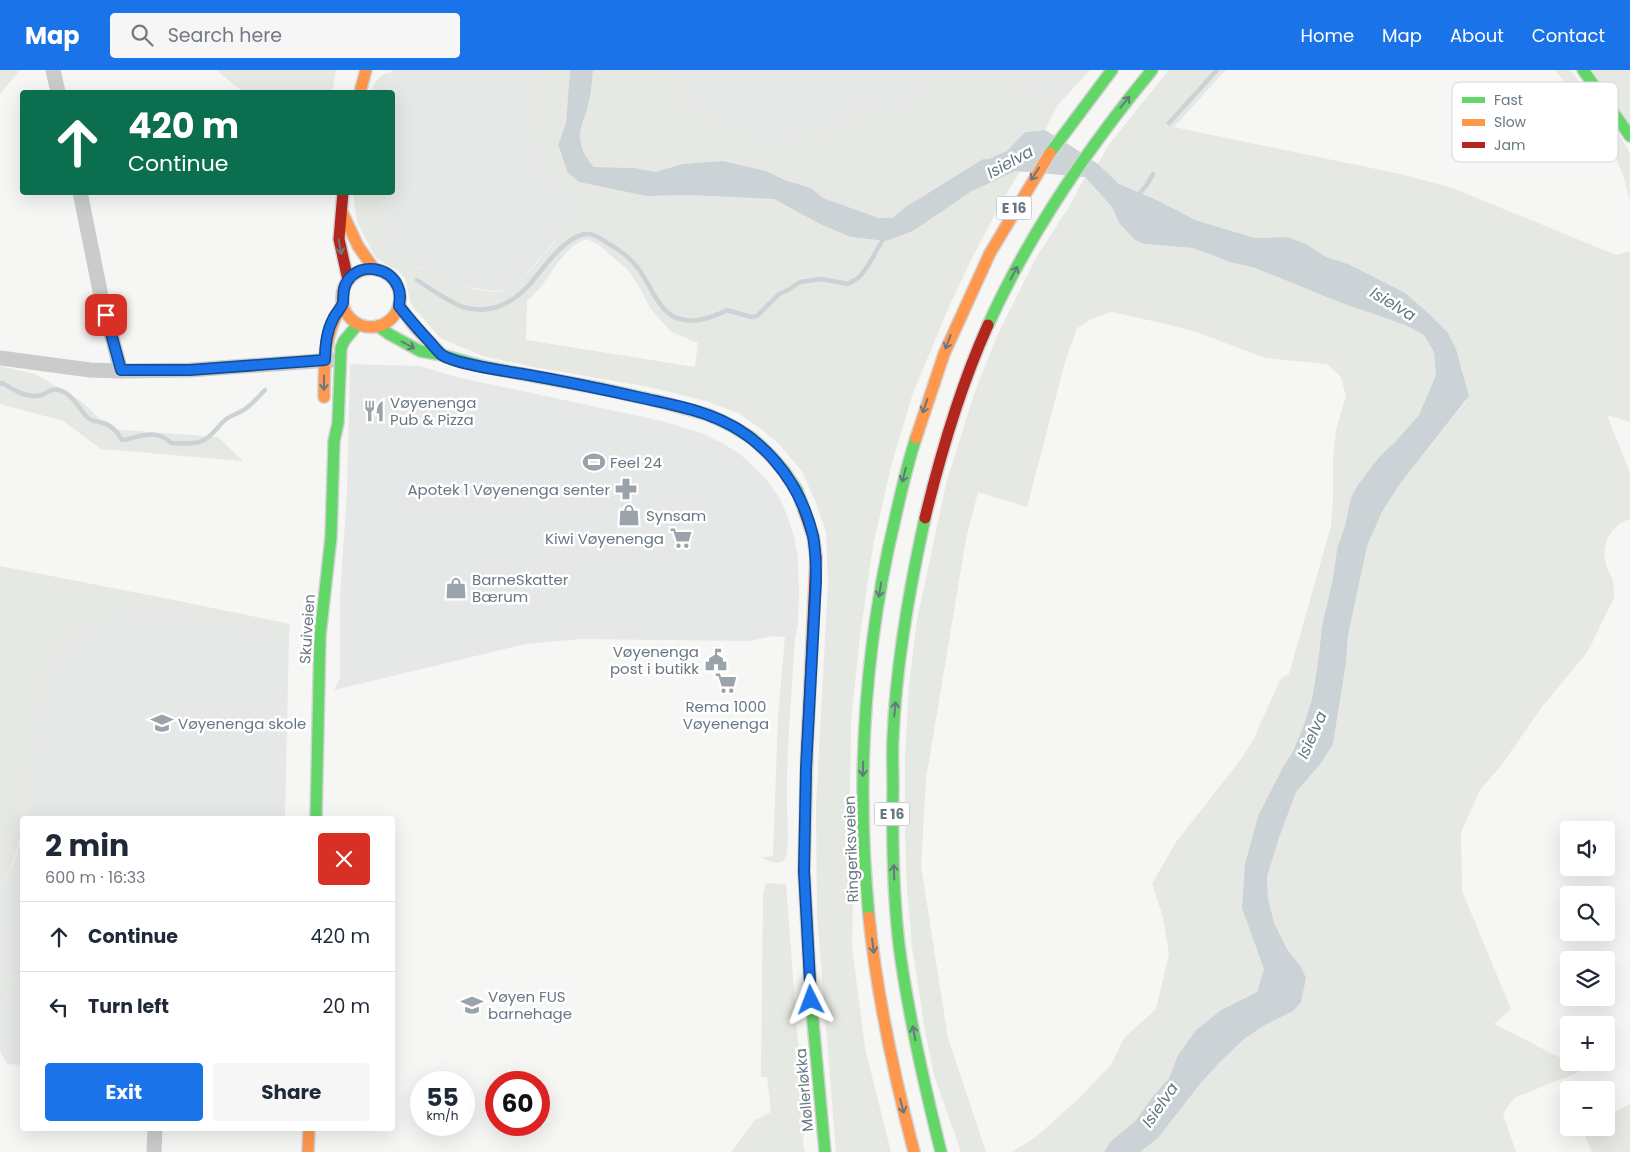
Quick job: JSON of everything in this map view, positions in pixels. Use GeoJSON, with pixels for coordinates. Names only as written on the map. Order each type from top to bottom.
{"type":"FeatureCollection","features":[{"type":"Feature","properties":{"kind":"main road"},"geometry":{"type":"LineString","coordinates":[[361,90],[366,70]]}},
{"type":"Feature","properties":{"kind":"main road","name":"Ringeriksveien"},"geometry":{"type":"LineString","coordinates":[[914,1152],[897,1088],[879,999],[867,898],[863,825],[864,721],[874,630],[888,542],[898,498],[918,428],[950,337],[966,302],[1023,193],[1072,119],[1112,70]]}},
{"type":"Feature","properties":{"kind":"main road","name":"E 16"},"geometry":{"type":"LineString","coordinates":[[942,1152],[923,1081],[906,992],[895,904],[892,816],[894,724],[902,637],[918,547],[933,482],[947,434],[962,389],[993,316],[1030,244],[1059,194],[1099,134],[1152,70]]}},
{"type":"Feature","properties":{"kind":"main road"},"geometry":{"type":"LineString","coordinates":[[1583,70],[1592,82]]}},
{"type":"Feature","properties":{"kind":"main road"},"geometry":{"type":"LineString","coordinates":[[1618,119],[1630,136]]}},
{"type":"Feature","properties":{"kind":"main road"},"geometry":{"type":"LineString","coordinates":[[343,195],[339,239],[348,280]]}},
{"type":"Feature","properties":{"kind":"main road"},"geometry":{"type":"LineString","coordinates":[[342,213],[358,246],[374,269]]}},
{"type":"Feature","properties":{"kind":"main road"},"geometry":{"type":"LineString","coordinates":[[374,269],[384,271],[392,277],[398,286],[399,306],[391,319],[378,326],[364,326],[351,319],[345,312],[342,295],[348,280],[359,271],[374,269]]}},
{"type":"Feature","properties":{"kind":"main road","name":"Skuiveien"},"geometry":{"type":"LineString","coordinates":[[316,816],[320,636],[331,537],[334,441],[338,424],[328,332],[336,313],[343,303]]}},
{"type":"Feature","properties":{"kind":"main road"},"geometry":{"type":"LineString","coordinates":[[399,306],[416,328],[442,355]]}},
{"type":"Feature","properties":{"kind":"main road","name":"Skuiveien"},"geometry":{"type":"LineString","coordinates":[[334,441],[325,414],[332,360],[358,324]]}},
{"type":"Feature","properties":{"kind":"main road","name":"Møllerløkka"},"geometry":{"type":"LineString","coordinates":[[378,326],[420,351],[484,367],[612,391],[709,415],[752,438],[774,460],[797,490],[813,536],[816,557],[806,768],[804,871],[811,1000],[825,1152]]}},
{"type":"Feature","properties":{"kind":"main road"},"geometry":{"type":"LineString","coordinates":[[308,1131],[308,1152]]}},
{"type":"Feature","properties":{"kind":"street"},"geometry":{"type":"LineString","coordinates":[[53,70],[58,90]]}},
{"type":"Feature","properties":{"kind":"street"},"geometry":{"type":"LineString","coordinates":[[81,195],[101,296],[121,370]]}},
{"type":"Feature","properties":{"kind":"street"},"geometry":{"type":"LineString","coordinates":[[0,358],[90,370],[190,370],[332,360]]}},
{"type":"Feature","properties":{"kind":"street"},"geometry":{"type":"LineString","coordinates":[[154,1152],[155,1131]]}},
{"type":"Feature","properties":{"kind":"shaded area"},"geometry":{"type":"Polygon","coordinates":[[[0,70],[20,70],[0,94],[0,70]]]}},
{"type":"Feature","properties":{"kind":"shaded area"},"geometry":{"type":"Polygon","coordinates":[[[216,70],[336,70],[332,90],[241,90],[216,70]]]}},
{"type":"Feature","properties":{"kind":"shaded area"},"geometry":{"type":"Polygon","coordinates":[[[392,70],[535,70],[537,73],[530,112],[546,170],[569,198],[574,210],[566,226],[543,255],[521,278],[506,290],[490,291],[460,285],[417,266],[403,263],[393,257],[390,251],[381,195],[395,195],[395,90],[387,90],[392,70]]]}},
{"type":"Feature","properties":{"kind":"shaded area"},"geometry":{"type":"Polygon","coordinates":[[[535,70],[570,70],[566,123],[558,145],[560,154],[647,196],[688,195],[774,199],[818,223],[850,237],[886,241],[913,231],[972,191],[1016,171],[1020,171],[971,260],[913,393],[891,466],[873,546],[860,636],[851,721],[852,946],[865,1048],[891,1152],[836,1152],[817,914],[816,807],[828,583],[826,532],[815,500],[801,470],[777,442],[757,426],[738,413],[706,401],[649,387],[528,366],[483,356],[440,338],[411,304],[405,278],[398,271],[376,258],[357,222],[353,195],[381,195],[390,251],[395,258],[458,284],[478,290],[497,292],[506,290],[532,268],[548,250],[574,210],[569,198],[546,170],[534,146],[530,112],[537,73],[535,70]],[[587,239],[579,243],[565,254],[527,301],[526,340],[695,367],[698,343],[671,332],[650,308],[639,286],[627,269],[599,245],[587,239]]]}},
{"type":"Feature","properties":{"kind":"shaded area"},"geometry":{"type":"Polygon","coordinates":[[[593,70],[669,70],[690,104],[699,112],[727,127],[759,137],[820,136],[869,102],[884,115],[903,107],[935,84],[960,75],[990,76],[1016,82],[1058,105],[1045,130],[1025,132],[1007,151],[989,160],[983,159],[904,208],[894,218],[879,218],[823,198],[811,188],[785,180],[766,171],[723,161],[682,164],[656,172],[635,168],[594,167],[584,153],[580,136],[590,97],[593,70]]]}},
{"type":"Feature","properties":{"kind":"shaded area"},"geometry":{"type":"Polygon","coordinates":[[[669,70],[1090,70],[1058,105],[1016,82],[935,84],[903,107],[884,115],[869,102],[820,136],[759,137],[727,127],[699,112],[690,104],[669,70]]]}},
{"type":"Feature","properties":{"kind":"shaded area"},"geometry":{"type":"Polygon","coordinates":[[[1169,70],[1226,70],[1174,127],[1400,174],[1450,187],[1616,255],[1630,251],[1630,422],[1607,415],[1630,473],[1630,519],[1620,523],[1612,531],[1606,542],[1604,554],[1606,565],[1613,580],[1614,598],[1588,651],[1542,707],[1500,767],[1480,790],[1461,832],[1462,891],[1511,1009],[1494,1024],[1560,1058],[1560,1071],[1582,1071],[1514,1098],[1503,1114],[1516,1152],[1140,1152],[1158,1138],[1200,1084],[1244,1039],[1265,1025],[1292,1011],[1301,967],[1287,949],[1274,923],[1268,898],[1267,877],[1296,792],[1322,762],[1333,744],[1346,663],[1348,635],[1366,546],[1382,512],[1399,485],[1467,400],[1462,367],[1373,278],[1348,264],[1326,257],[1304,243],[1287,237],[1255,238],[1195,220],[1159,201],[1119,184],[1098,164],[1110,143],[1169,70]]]}},
{"type":"Feature","properties":{"kind":"shaded area"},"geometry":{"type":"Polygon","coordinates":[[[1555,70],[1570,70],[1580,82],[1565,82],[1555,70]]]}},
{"type":"Feature","properties":{"kind":"shaded area"},"geometry":{"type":"Polygon","coordinates":[[[1592,70],[1630,70],[1630,129],[1618,110],[1618,82],[1600,82],[1592,70]]]}},
{"type":"Feature","properties":{"kind":"shaded area"},"geometry":{"type":"Polygon","coordinates":[[[391,72],[387,90],[372,90],[378,79],[391,72]]]}},
{"type":"Feature","properties":{"kind":"shaded area"},"geometry":{"type":"Polygon","coordinates":[[[1618,133],[1630,153],[1630,204],[1626,185],[1618,162],[1618,133]]]}},
{"type":"Feature","properties":{"kind":"shaded area"},"geometry":{"type":"Polygon","coordinates":[[[1085,177],[1112,207],[1119,223],[1144,244],[1193,248],[1230,262],[1255,268],[1339,302],[1405,325],[1424,335],[1434,352],[1436,375],[1419,415],[1380,456],[1370,470],[1345,526],[1337,549],[1333,578],[1322,626],[1312,699],[1293,751],[1258,816],[1245,864],[1255,944],[1264,969],[1257,992],[1221,1010],[1196,1030],[1178,1055],[1169,1078],[1135,1121],[1110,1142],[1104,1152],[1012,1152],[1037,1136],[1075,1102],[1111,1065],[1124,1038],[1156,1009],[1169,954],[1163,917],[1152,884],[1176,842],[1242,758],[1254,738],[1281,678],[1289,674],[1331,526],[1333,458],[1336,430],[1346,396],[1341,377],[1327,364],[1265,358],[1194,331],[1112,312],[1091,319],[1077,328],[1065,362],[1027,507],[978,492],[966,539],[926,779],[921,866],[948,1038],[986,1152],[961,1152],[934,1075],[912,947],[907,889],[905,757],[909,686],[917,620],[946,484],[974,394],[997,336],[1036,258],[1070,205],[1085,177]]]}},
{"type":"Feature","properties":{"kind":"shaded area"},"geometry":{"type":"Polygon","coordinates":[[[350,364],[420,366],[456,377],[662,421],[701,433],[722,443],[741,455],[767,480],[780,499],[787,515],[794,536],[798,558],[798,625],[795,638],[773,636],[749,641],[580,639],[526,644],[334,690],[340,679],[340,597],[347,490],[350,364]]]}},
{"type":"Feature","properties":{"kind":"shaded area"},"geometry":{"type":"Polygon","coordinates":[[[0,366],[35,374],[81,401],[110,429],[218,437],[243,461],[101,449],[63,421],[0,404],[0,366]]]}},
{"type":"Feature","properties":{"kind":"shaded area"},"geometry":{"type":"Polygon","coordinates":[[[0,566],[290,624],[289,636],[165,611],[127,613],[91,627],[79,635],[62,652],[45,681],[39,702],[36,743],[24,816],[20,816],[20,838],[0,890],[0,566]]]}},
{"type":"Feature","properties":{"kind":"shaded area","name":"Vøyenenga skole"},"geometry":{"type":"Polygon","coordinates":[[[165,611],[289,636],[285,816],[24,816],[36,743],[39,702],[45,681],[62,652],[79,635],[110,618],[127,613],[165,611]]]}},
{"type":"Feature","properties":{"kind":"shaded area"},"geometry":{"type":"Polygon","coordinates":[[[785,636],[795,638],[787,764],[788,842],[785,859],[777,862],[761,857],[773,856],[778,716],[785,636]]]}},
{"type":"Feature","properties":{"kind":"shaded area"},"geometry":{"type":"Polygon","coordinates":[[[20,845],[20,1065],[7,1064],[0,1051],[0,1008],[7,1002],[9,974],[3,949],[6,934],[0,925],[0,890],[20,845]]]}},
{"type":"Feature","properties":{"kind":"shaded area"},"geometry":{"type":"Polygon","coordinates":[[[766,883],[786,884],[804,1125],[803,1146],[806,1152],[731,1152],[755,1120],[771,1112],[767,1077],[761,1077],[763,894],[766,883]]]}},
{"type":"Feature","properties":{"kind":"shaded area"},"geometry":{"type":"Polygon","coordinates":[[[0,925],[6,934],[3,949],[9,974],[7,1002],[0,1008],[0,925]]]}},
{"type":"Feature","properties":{"kind":"shaded area"},"geometry":{"type":"Polygon","coordinates":[[[1630,1104],[1630,1152],[1592,1152],[1585,1136],[1615,1136],[1615,1112],[1630,1104]]]}},
{"type":"Feature","properties":{"kind":"water","name":"Isielva"},"geometry":{"type":"Polygon","coordinates":[[[570,70],[593,70],[590,97],[580,136],[584,153],[594,167],[635,168],[656,172],[682,164],[723,161],[766,171],[785,180],[811,188],[823,198],[879,218],[893,218],[904,208],[983,159],[989,159],[1007,151],[1025,132],[1045,130],[1098,164],[1119,184],[1159,201],[1195,220],[1255,238],[1287,237],[1304,243],[1326,257],[1348,264],[1405,293],[1448,333],[1456,349],[1469,396],[1399,485],[1382,512],[1367,546],[1348,635],[1346,663],[1333,744],[1322,762],[1296,792],[1267,877],[1268,898],[1274,923],[1287,949],[1301,967],[1306,978],[1301,1002],[1293,1011],[1265,1025],[1244,1039],[1200,1084],[1158,1138],[1140,1152],[1104,1152],[1110,1142],[1135,1121],[1169,1078],[1178,1055],[1196,1030],[1221,1010],[1257,992],[1264,969],[1242,908],[1245,864],[1258,816],[1293,751],[1312,699],[1322,626],[1333,578],[1337,549],[1345,526],[1351,498],[1358,485],[1380,456],[1419,415],[1436,375],[1434,352],[1424,335],[1405,325],[1339,302],[1255,268],[1230,262],[1193,248],[1144,244],[1134,239],[1119,223],[1112,207],[1085,177],[1016,171],[972,191],[913,231],[886,241],[850,237],[818,223],[774,199],[688,195],[647,196],[579,182],[568,173],[558,145],[566,123],[570,70]]]}},
{"type":"Feature","properties":{"kind":"waterway"},"geometry":{"type":"LineString","coordinates":[[1169,123],[1217,70]]}},
{"type":"Feature","properties":{"kind":"waterway"},"geometry":{"type":"LineString","coordinates":[[1136,197],[1146,186],[1153,174]]}},
{"type":"Feature","properties":{"kind":"waterway"},"geometry":{"type":"LineString","coordinates":[[417,280],[457,305],[473,309],[491,309],[508,302],[523,291],[553,256],[568,242],[578,236],[589,234],[602,239],[632,261],[661,306],[676,318],[686,321],[699,320],[727,310],[751,317],[757,316],[779,294],[800,282],[822,279],[848,284],[856,280],[866,269],[885,237]]}},
{"type":"Feature","properties":{"kind":"waterway"},"geometry":{"type":"LineString","coordinates":[[0,384],[2,383],[31,396],[59,390],[69,395],[88,418],[112,427],[122,440],[154,435],[165,438],[171,443],[195,443],[202,441],[211,435],[226,419],[245,409],[265,390]]}},
{"type":"Feature","properties":{"kind":"traffic: fast"},"geometry":{"type":"LineString","coordinates":[[1050,153],[1112,70]]}},
{"type":"Feature","properties":{"kind":"traffic: fast"},"geometry":{"type":"LineString","coordinates":[[988,325],[1022,257],[1061,192],[1105,130],[1152,70]]}},
{"type":"Feature","properties":{"kind":"traffic: fast"},"geometry":{"type":"LineString","coordinates":[[1583,70],[1592,82]]}},
{"type":"Feature","properties":{"kind":"traffic: fast"},"geometry":{"type":"LineString","coordinates":[[1618,119],[1630,136]]}},
{"type":"Feature","properties":{"kind":"traffic: fast"},"geometry":{"type":"LineString","coordinates":[[316,816],[320,636],[331,537],[334,441],[338,423],[341,348],[344,341],[358,324]]}},
{"type":"Feature","properties":{"kind":"traffic: fast"},"geometry":{"type":"LineString","coordinates":[[378,326],[420,351],[485,367],[603,389],[709,415],[752,438],[769,454],[797,490],[804,510]]}},
{"type":"Feature","properties":{"kind":"traffic: fast"},"geometry":{"type":"LineString","coordinates":[[869,917],[865,867],[863,767],[870,667],[884,568],[916,438]]}},
{"type":"Feature","properties":{"kind":"traffic: fast"},"geometry":{"type":"LineString","coordinates":[[925,518],[909,600],[897,683],[893,744],[893,846],[895,905],[907,997],[941,1152]]}},
{"type":"Feature","properties":{"kind":"traffic: fast"},"geometry":{"type":"LineString","coordinates":[[807,748],[804,871],[811,1000],[825,1152]]}},
{"type":"Feature","properties":{"kind":"traffic: slow"},"geometry":{"type":"LineString","coordinates":[[361,90],[366,70]]}},
{"type":"Feature","properties":{"kind":"traffic: slow"},"geometry":{"type":"LineString","coordinates":[[916,438],[944,354],[990,253],[1050,153]]}},
{"type":"Feature","properties":{"kind":"traffic: slow"},"geometry":{"type":"LineString","coordinates":[[343,214],[358,246],[374,269]]}},
{"type":"Feature","properties":{"kind":"traffic: slow"},"geometry":{"type":"LineString","coordinates":[[371,269],[382,271],[392,277],[398,287],[400,298],[398,309],[392,319],[382,325],[371,327],[360,325],[350,319],[344,309],[342,298],[344,287],[350,277],[360,271],[371,269]]}},
{"type":"Feature","properties":{"kind":"traffic: slow"},"geometry":{"type":"LineString","coordinates":[[324,397],[326,348],[332,326],[343,303]]}},
{"type":"Feature","properties":{"kind":"traffic: slow"},"geometry":{"type":"LineString","coordinates":[[399,306],[416,328],[442,355]]}},
{"type":"Feature","properties":{"kind":"traffic: slow"},"geometry":{"type":"LineString","coordinates":[[869,917],[872,947],[887,1036],[914,1152]]}},
{"type":"Feature","properties":{"kind":"traffic: slow"},"geometry":{"type":"LineString","coordinates":[[308,1152],[309,1131]]}},
{"type":"Feature","properties":{"kind":"traffic: jam"},"geometry":{"type":"LineString","coordinates":[[343,195],[339,239],[348,280]]}},
{"type":"Feature","properties":{"kind":"traffic: jam"},"geometry":{"type":"LineString","coordinates":[[925,518],[952,420],[988,325]]}},
{"type":"Feature","properties":{"kind":"traffic: jam"},"geometry":{"type":"LineString","coordinates":[[804,510],[813,536],[816,557],[807,748]]}},
{"type":"Feature","properties":{"kind":"place","name":"Vøyenenga Pub & Pizza"},"geometry":{"type":"Point","coordinates":[374,411]}},
{"type":"Feature","properties":{"kind":"place","name":"Feel 24"},"geometry":{"type":"Point","coordinates":[594,462]}},
{"type":"Feature","properties":{"kind":"place","name":"Apotek 1 Vøyenenga senter"},"geometry":{"type":"Point","coordinates":[626,489]}},
{"type":"Feature","properties":{"kind":"place","name":"Synsam"},"geometry":{"type":"Point","coordinates":[629,515]}},
{"type":"Feature","properties":{"kind":"place","name":"Kiwi Vøyenenga"},"geometry":{"type":"Point","coordinates":[681,538]}},
{"type":"Feature","properties":{"kind":"place","name":"BarneSkatter Bærum"},"geometry":{"type":"Point","coordinates":[456,588]}},
{"type":"Feature","properties":{"kind":"place","name":"Vøyenenga post i butikk"},"geometry":{"type":"Point","coordinates":[716,660]}},
{"type":"Feature","properties":{"kind":"place","name":"Rema 1000 Vøyenenga"},"geometry":{"type":"Point","coordinates":[726,683]}},
{"type":"Feature","properties":{"kind":"place","name":"Vøyenenga skole"},"geometry":{"type":"Point","coordinates":[162,723]}},
{"type":"Feature","properties":{"kind":"place","name":"Vøyen FUS barnehage"},"geometry":{"type":"Point","coordinates":[472,1005]}},
{"type":"Feature","properties":{"kind":"route"},"geometry":{"type":"LineString","coordinates":[[106,315],[121,370],[190,370],[325,360],[328,332],[336,313],[343,303],[342,295],[348,280],[359,271],[366,269],[384,271],[392,277],[398,286],[399,306],[416,328],[442,355],[463,362],[657,401],[709,415],[752,438],[769,454],[797,490],[813,536],[816,557],[806,768],[804,871],[811,1000]]}}]}
